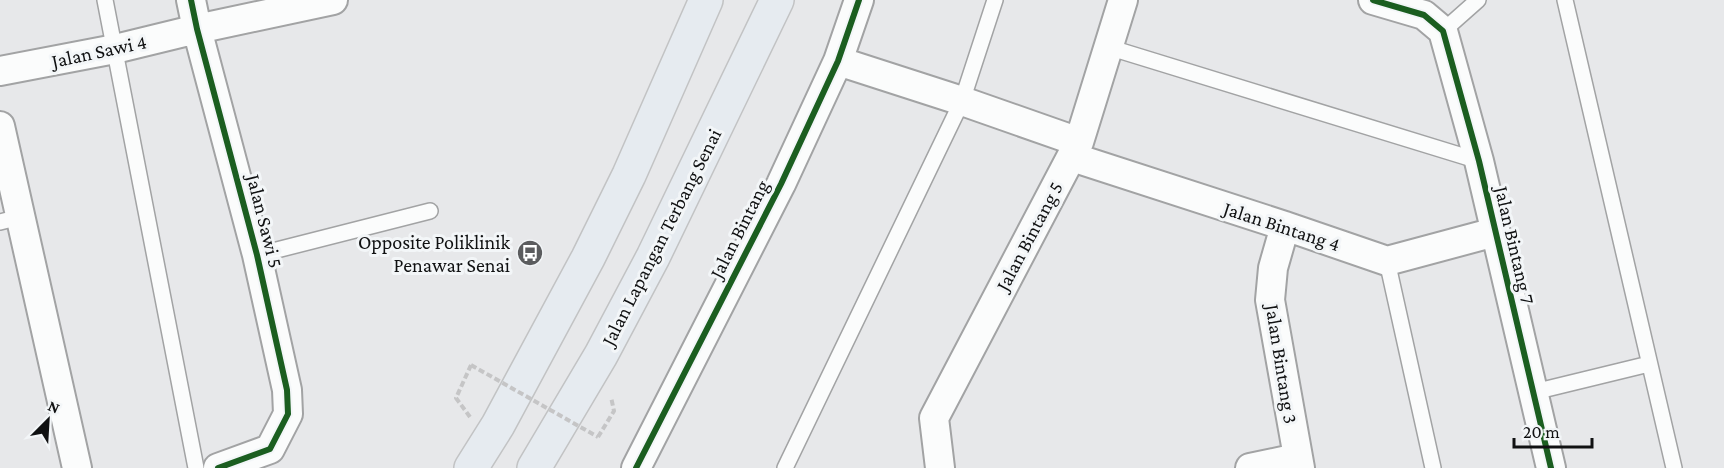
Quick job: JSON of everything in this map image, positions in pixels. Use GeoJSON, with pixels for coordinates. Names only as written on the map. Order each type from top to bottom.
{"type":"FeatureCollection","features":[{"type":"Feature","properties":{"kind":"highway"},"geometry":{"type":"LineString","coordinates":[[479,455],[588,258],[628,175],[706,0]]}},
{"type":"Feature","properties":{"kind":"highway","name":"Jalan Lapangan Terbang Senai"},"geometry":{"type":"LineString","coordinates":[[534,468],[601,355],[653,257],[777,0]]}},
{"type":"Feature","properties":{"kind":"street","name":"Jalan Sawi 5"},"geometry":{"type":"LineString","coordinates":[[191,0],[257,255],[287,390],[288,414],[270,449],[219,468]]}},
{"type":"Feature","properties":{"kind":"street","name":"Jalan Sawi 4"},"geometry":{"type":"LineString","coordinates":[[0,71],[115,49],[333,0]]}},
{"type":"Feature","properties":{"kind":"street","name":"Jalan Bintang"},"geometry":{"type":"LineString","coordinates":[[636,468],[781,184],[838,61],[859,0]]}},
{"type":"Feature","properties":{"kind":"street","name":"Jalan Bintang 5"},"geometry":{"type":"LineString","coordinates":[[940,468],[934,418],[1075,149],[1123,0]]}},
{"type":"Feature","properties":{"kind":"street"},"geometry":{"type":"LineString","coordinates":[[1373,0],[1424,15],[1443,31]]}},
{"type":"Feature","properties":{"kind":"street","name":"Jalan Bintang 7"},"geometry":{"type":"LineString","coordinates":[[1443,31],[1479,161],[1551,468]]}},
{"type":"Feature","properties":{"kind":"street","name":"Jalan Bintang 4"},"geometry":{"type":"LineString","coordinates":[[838,61],[962,101],[1075,149],[1387,261]]}},
{"type":"Feature","properties":{"kind":"street"},"geometry":{"type":"LineString","coordinates":[[0,126],[10,219],[77,468]]}},
{"type":"Feature","properties":{"kind":"street","name":"Jalan Bintang 3"},"geometry":{"type":"LineString","coordinates":[[1285,226],[1273,268],[1270,300],[1298,463]]}},
{"type":"Feature","properties":{"kind":"street"},"geometry":{"type":"LineString","coordinates":[[1387,261],[1494,232]]}},
{"type":"Feature","properties":{"kind":"street"},"geometry":{"type":"LineString","coordinates":[[1250,468],[1298,463]]}},
{"type":"Feature","properties":{"kind":"lane"},"geometry":{"type":"LineString","coordinates":[[105,0],[196,468]]}},
{"type":"Feature","properties":{"kind":"lane"},"geometry":{"type":"LineString","coordinates":[[785,468],[962,101],[995,0]]}},
{"type":"Feature","properties":{"kind":"lane"},"geometry":{"type":"LineString","coordinates":[[1443,31],[1478,0]]}},
{"type":"Feature","properties":{"kind":"lane"},"geometry":{"type":"LineString","coordinates":[[1565,0],[1674,468]]}},
{"type":"Feature","properties":{"kind":"lane"},"geometry":{"type":"LineString","coordinates":[[1108,47],[1479,161]]}},
{"type":"Feature","properties":{"kind":"lane"},"geometry":{"type":"LineString","coordinates":[[257,255],[430,210]]}},
{"type":"Feature","properties":{"kind":"lane"},"geometry":{"type":"LineString","coordinates":[[1387,261],[1433,468]]}},
{"type":"Feature","properties":{"kind":"lane"},"geometry":{"type":"LineString","coordinates":[[1534,392],[1649,364]]}},
{"type":"Feature","properties":{"kind":"path"},"geometry":{"type":"LineString","coordinates":[[479,455],[456,398],[471,365],[598,437]]}},
{"type":"Feature","properties":{"kind":"cycle path"},"geometry":{"type":"LineString","coordinates":[[191,0],[257,255],[287,390],[288,414],[270,449],[218,468]]}},
{"type":"Feature","properties":{"kind":"cycle path"},"geometry":{"type":"LineString","coordinates":[[636,468],[781,184],[838,61],[859,0]]}},
{"type":"Feature","properties":{"kind":"cycle path"},"geometry":{"type":"LineString","coordinates":[[1373,0],[1424,15],[1443,31],[1479,161],[1551,468]]}},
{"type":"Feature","properties":{"kind":"place","name":"Opposite Poliklinik Penawar Senai"},"geometry":{"type":"Point","coordinates":[530,253]}}]}
